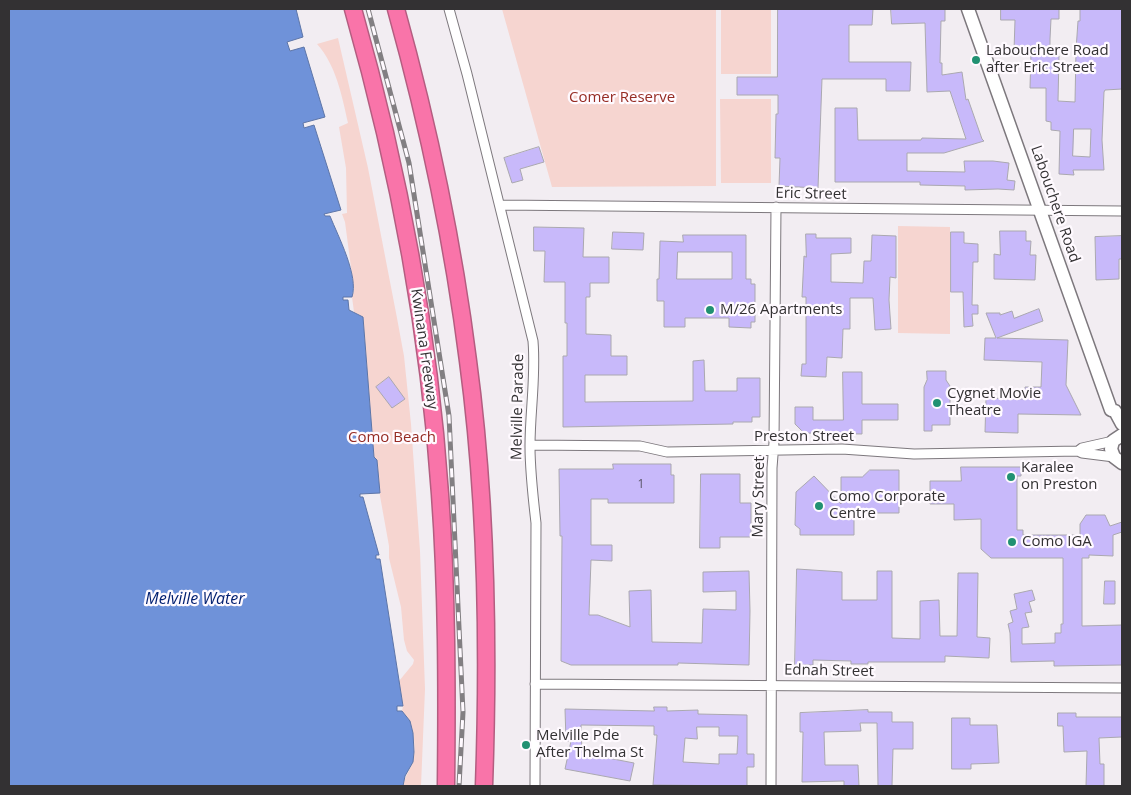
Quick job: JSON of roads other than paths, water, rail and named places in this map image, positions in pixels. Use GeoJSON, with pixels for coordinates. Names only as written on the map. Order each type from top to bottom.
{"type":"FeatureCollection","features":[{"type":"Feature","properties":{"kind":"highway","name":"Kwinana Freeway"},"geometry":{"type":"LineString","coordinates":[[353,9],[368,61],[391,159],[418,304],[433,412],[440,493],[447,632],[446,786]]}},
{"type":"Feature","properties":{"kind":"highway"},"geometry":{"type":"LineString","coordinates":[[396,9],[421,102],[440,187],[468,361],[480,485],[485,563],[487,641],[484,786]]}},
{"type":"Feature","properties":{"kind":"main road","name":"Labouchere Road"},"geometry":{"type":"LineString","coordinates":[[968,9],[1111,410],[1109,414],[1117,438],[1111,449],[1120,462]]}},
{"type":"Feature","properties":{"kind":"main road","name":"Labouchere Road"},"geometry":{"type":"LineString","coordinates":[[1111,410],[1115,411],[1122,424]]}},
{"type":"Feature","properties":{"kind":"street","name":"Melville Parade"},"geometry":{"type":"LineString","coordinates":[[449,9],[533,341],[535,381],[530,445],[531,485],[536,523],[535,786]]}},
{"type":"Feature","properties":{"kind":"street","name":"Eric Street"},"geometry":{"type":"LineString","coordinates":[[500,205],[1122,211]]}},
{"type":"Feature","properties":{"kind":"street","name":"Mary Street"},"geometry":{"type":"LineString","coordinates":[[771,786],[776,207]]}},
{"type":"Feature","properties":{"kind":"street","name":"Preston Street"},"geometry":{"type":"LineString","coordinates":[[530,445],[640,446],[667,452],[842,449],[912,454],[1078,450],[1117,438]]}},
{"type":"Feature","properties":{"kind":"street","name":"Preston Street"},"geometry":{"type":"LineString","coordinates":[[1078,450],[1082,453],[1120,462]]}},
{"type":"Feature","properties":{"kind":"street","name":"Ednah Street"},"geometry":{"type":"LineString","coordinates":[[535,684],[1122,688]]}},
{"type":"Feature","properties":{"kind":"water","name":"Melville Water"},"geometry":{"type":"Polygon","coordinates":[[[9,9],[296,9],[303,37],[287,42],[290,51],[304,47],[325,117],[303,123],[304,128],[314,125],[341,210],[324,214],[325,216],[330,216],[347,256],[353,278],[352,297],[343,297],[343,300],[348,300],[349,310],[363,317],[374,457],[377,460],[380,493],[360,494],[360,497],[363,497],[379,555],[376,555],[376,559],[380,559],[403,706],[397,706],[397,711],[402,711],[410,721],[413,733],[413,762],[405,776],[403,786],[9,786],[9,9]]]}},
{"type":"Feature","properties":{"kind":"railway"},"geometry":{"type":"LineString","coordinates":[[368,9],[409,163],[449,416],[463,712],[459,786]]}},
{"type":"Feature","properties":{"kind":"place","name":"Labouchere Road after Eric Street"},"geometry":{"type":"Point","coordinates":[976,60]}},
{"type":"Feature","properties":{"kind":"place","name":"M/26 Apartments"},"geometry":{"type":"Point","coordinates":[710,310]}},
{"type":"Feature","properties":{"kind":"place","name":"Cygnet Movie Theatre"},"geometry":{"type":"Point","coordinates":[937,403]}},
{"type":"Feature","properties":{"kind":"place","name":"Karalee on Preston"},"geometry":{"type":"Point","coordinates":[1011,477]}},
{"type":"Feature","properties":{"kind":"place","name":"Como Corporate Centre"},"geometry":{"type":"Point","coordinates":[819,506]}},
{"type":"Feature","properties":{"kind":"place","name":"Como IGA"},"geometry":{"type":"Point","coordinates":[1012,542]}},
{"type":"Feature","properties":{"kind":"place","name":"Melville Pde After Thelma St"},"geometry":{"type":"Point","coordinates":[526,745]}},
{"type":"Feature","properties":{"kind":"park label","name":"Comer Reserve"},"geometry":{"type":"Point","coordinates":[622,98]}},
{"type":"Feature","properties":{"kind":"park label","name":"Como Beach"},"geometry":{"type":"Point","coordinates":[392,438]}}]}
